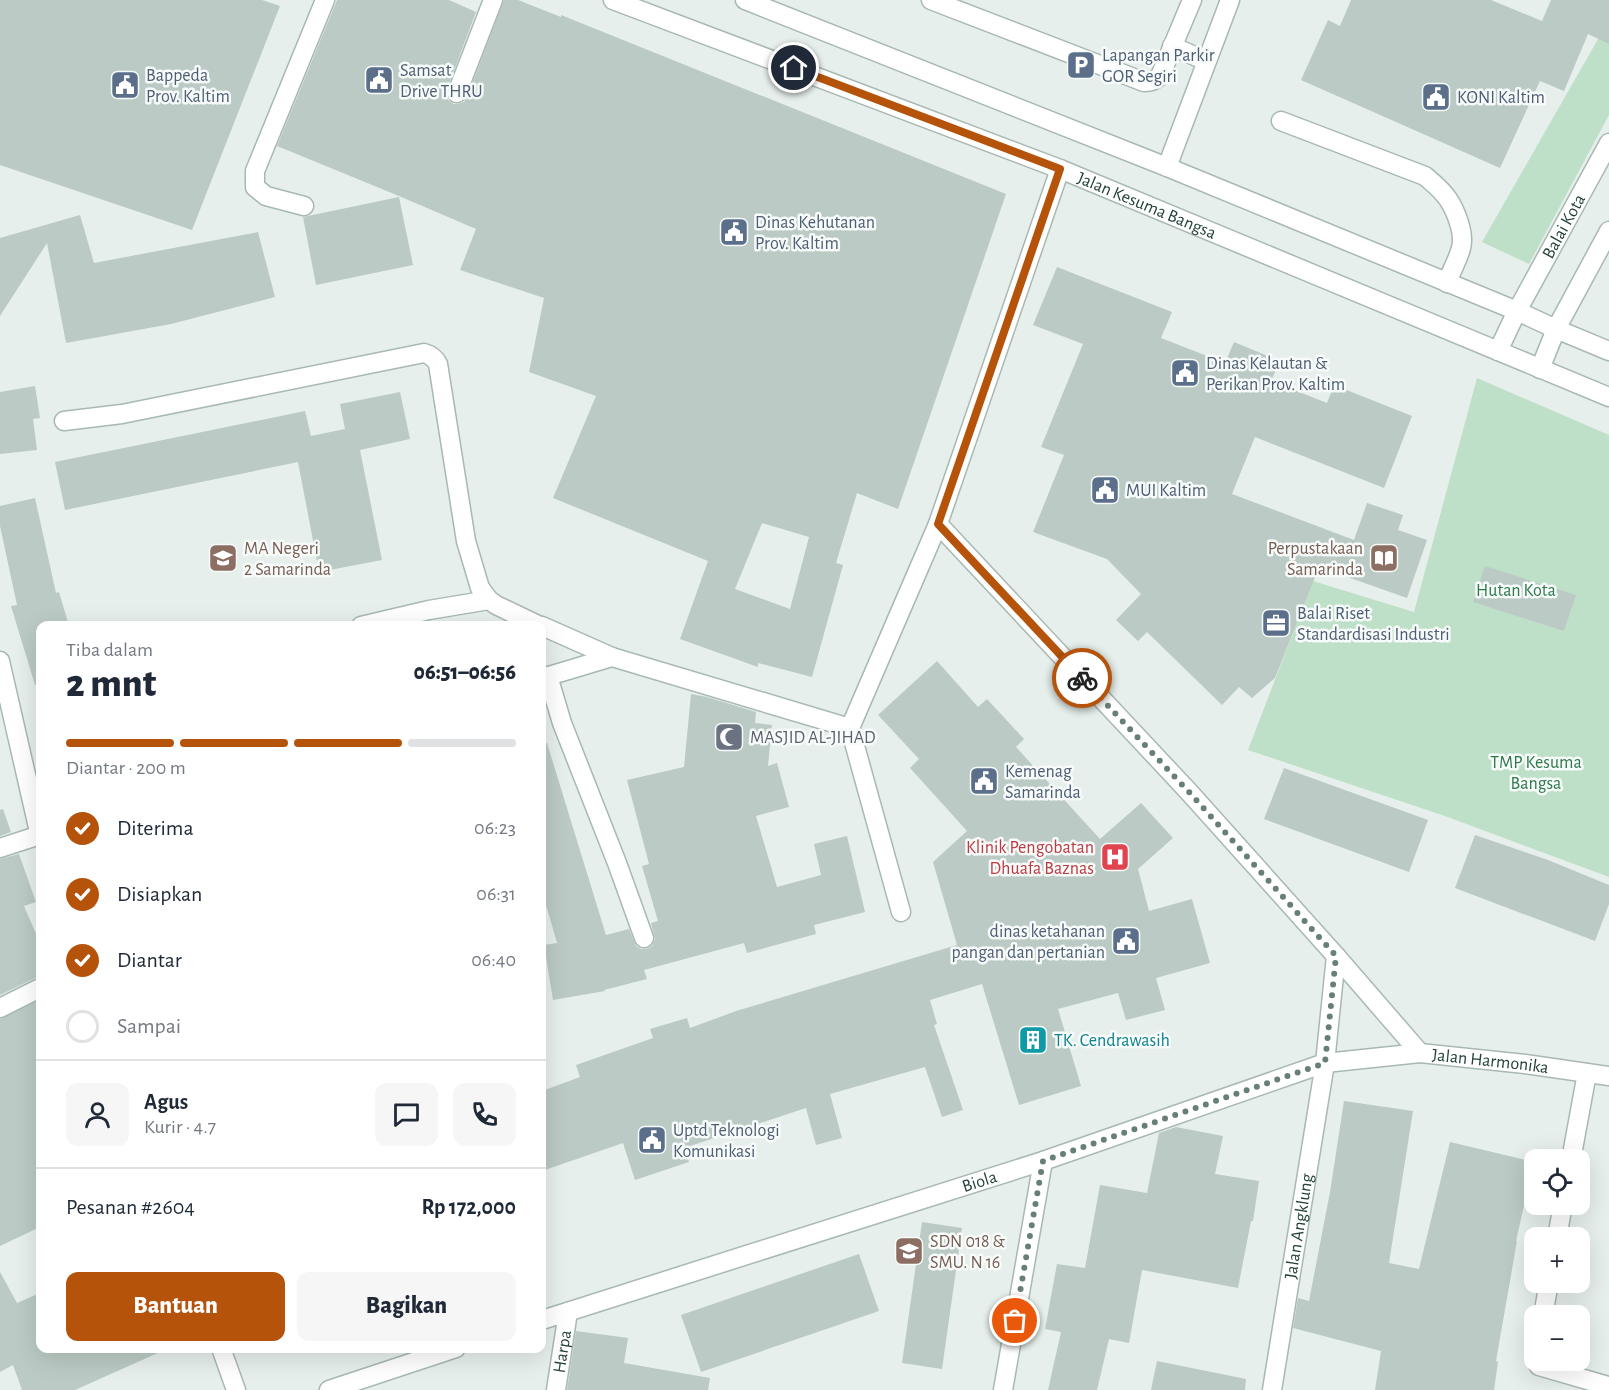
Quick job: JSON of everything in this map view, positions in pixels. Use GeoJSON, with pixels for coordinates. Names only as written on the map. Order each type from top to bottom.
{"type":"FeatureCollection","features":[{"type":"Feature","properties":{"kind":"street"},"geometry":{"type":"LineString","coordinates":[[304,206],[266,196],[255,186],[255,171],[325,0]]}},
{"type":"Feature","properties":{"kind":"street"},"geometry":{"type":"LineString","coordinates":[[456,93],[493,0]]}},
{"type":"Feature","properties":{"kind":"street","name":"Jalan Kesuma Bangsa"},"geometry":{"type":"LineString","coordinates":[[613,0],[1060,169],[1609,397]]}},
{"type":"Feature","properties":{"kind":"street"},"geometry":{"type":"LineString","coordinates":[[745,0],[1167,167],[1609,351]]}},
{"type":"Feature","properties":{"kind":"street"},"geometry":{"type":"LineString","coordinates":[[932,0],[1144,82],[1158,79],[1192,0]]}},
{"type":"Feature","properties":{"kind":"street"},"geometry":{"type":"LineString","coordinates":[[1167,167],[1230,0]]}},
{"type":"Feature","properties":{"kind":"street"},"geometry":{"type":"LineString","coordinates":[[1172,46],[1206,61]]}},
{"type":"Feature","properties":{"kind":"street"},"geometry":{"type":"LineString","coordinates":[[1281,121],[1425,176],[1440,189],[1457,219],[1462,246],[1447,283]]}},
{"type":"Feature","properties":{"kind":"street","name":"Balai Kota"},"geometry":{"type":"LineString","coordinates":[[1498,351],[1517,311],[1609,142]]}},
{"type":"Feature","properties":{"kind":"street"},"geometry":{"type":"LineString","coordinates":[[901,912],[850,728],[938,524],[1060,169]]}},
{"type":"Feature","properties":{"kind":"street"},"geometry":{"type":"LineString","coordinates":[[1540,369],[1556,329],[1609,231]]}},
{"type":"Feature","properties":{"kind":"street"},"geometry":{"type":"LineString","coordinates":[[64,422],[122,414],[424,353],[430,355],[438,364],[466,541],[480,588],[489,600],[531,621]]}},
{"type":"Feature","properties":{"kind":"street","name":"Jalan Harmonika"},"geometry":{"type":"LineString","coordinates":[[938,524],[1189,792],[1420,1053],[1609,1076]]}},
{"type":"Feature","properties":{"kind":"street"},"geometry":{"type":"LineString","coordinates":[[382,621],[489,600]]}},
{"type":"Feature","properties":{"kind":"street"},"geometry":{"type":"LineString","coordinates":[[546,628],[612,657],[850,728]]}},
{"type":"Feature","properties":{"kind":"street"},"geometry":{"type":"LineString","coordinates":[[546,677],[612,657]]}},
{"type":"Feature","properties":{"kind":"street"},"geometry":{"type":"LineString","coordinates":[[0,661],[36,818]]}},
{"type":"Feature","properties":{"kind":"street"},"geometry":{"type":"LineString","coordinates":[[546,680],[644,938]]}},
{"type":"Feature","properties":{"kind":"street"},"geometry":{"type":"LineString","coordinates":[[0,848],[36,836]]}},
{"type":"Feature","properties":{"kind":"street","name":"Jalan Angklung"},"geometry":{"type":"LineString","coordinates":[[1272,1390],[1325,1063],[1336,956]]}},
{"type":"Feature","properties":{"kind":"street"},"geometry":{"type":"LineString","coordinates":[[0,1008],[36,990]]}},
{"type":"Feature","properties":{"kind":"street","name":"Biola"},"geometry":{"type":"LineString","coordinates":[[546,1319],[1043,1161],[1325,1063],[1420,1053]]}},
{"type":"Feature","properties":{"kind":"street"},"geometry":{"type":"LineString","coordinates":[[1573,1149],[1587,1073]]}},
{"type":"Feature","properties":{"kind":"street"},"geometry":{"type":"LineString","coordinates":[[1003,1390],[1043,1161]]}},
{"type":"Feature","properties":{"kind":"street","name":"Harpa"},"geometry":{"type":"LineString","coordinates":[[556,1390],[568,1312]]}},
{"type":"Feature","properties":{"kind":"street"},"geometry":{"type":"LineString","coordinates":[[223,1353],[236,1390]]}},
{"type":"Feature","properties":{"kind":"street"},"geometry":{"type":"LineString","coordinates":[[329,1390],[441,1353]]}},
{"type":"Feature","properties":{"kind":"street"},"geometry":{"type":"LineString","coordinates":[[1556,1371],[1608,1386]]}},
{"type":"Feature","properties":{"kind":"green space"},"geometry":{"type":"Polygon","coordinates":[[[1609,20],[1609,115],[1529,264],[1482,242],[1609,20]]]}},
{"type":"Feature","properties":{"kind":"green space","name":"Hutan Kota"},"geometry":{"type":"Polygon","coordinates":[[[1477,378],[1609,435],[1609,877],[1445,816],[1248,750],[1313,581],[1414,612],[1477,378]]]}},
{"type":"Feature","properties":{"kind":"building","name":"Bappeda Prov. Kaltim"},"geometry":{"type":"Polygon","coordinates":[[[0,0],[262,0],[280,6],[192,230],[0,165],[0,0]]]}},
{"type":"Feature","properties":{"kind":"building","name":"Dinas Kehutanan Prov. Kaltim"},"geometry":{"type":"Polygon","coordinates":[[[337,0],[449,0],[476,12],[446,94],[448,100],[458,104],[464,102],[467,97],[504,0],[518,0],[561,17],[561,15],[1006,194],[898,509],[857,493],[836,563],[843,565],[812,677],[758,663],[758,667],[680,639],[708,561],[553,498],[596,396],[529,372],[544,298],[460,270],[476,229],[277,146],[337,0]],[[762,523],[735,589],[790,609],[809,537],[762,523]]]}},
{"type":"Feature","properties":{"kind":"building"},"geometry":{"type":"Polygon","coordinates":[[[1351,0],[1491,0],[1542,21],[1551,0],[1609,0],[1609,44],[1588,34],[1564,91],[1540,81],[1500,168],[1301,80],[1328,20],[1340,26],[1351,0]]]}},
{"type":"Feature","properties":{"kind":"building"},"geometry":{"type":"Polygon","coordinates":[[[399,197],[413,265],[316,285],[303,217],[399,197]]]}},
{"type":"Feature","properties":{"kind":"building"},"geometry":{"type":"Polygon","coordinates":[[[80,215],[94,263],[258,232],[275,297],[171,324],[66,343],[47,243],[0,316],[0,238],[80,215]]]}},
{"type":"Feature","properties":{"kind":"building"},"geometry":{"type":"Polygon","coordinates":[[[1057,267],[1172,312],[1161,338],[1225,363],[1234,342],[1280,361],[1271,381],[1327,403],[1334,385],[1412,416],[1384,488],[1255,437],[1232,494],[1354,540],[1367,503],[1403,515],[1398,530],[1427,540],[1407,598],[1319,567],[1275,678],[1252,698],[1239,687],[1222,705],[1147,632],[1138,641],[1116,620],[1141,594],[1107,559],[1033,532],[1064,455],[1041,447],[1083,344],[1033,325],[1057,267]]]}},
{"type":"Feature","properties":{"kind":"building"},"geometry":{"type":"Polygon","coordinates":[[[35,386],[40,418],[33,419],[37,450],[0,454],[0,392],[35,386]]]}},
{"type":"Feature","properties":{"kind":"building"},"geometry":{"type":"Polygon","coordinates":[[[400,392],[410,439],[360,450],[382,560],[319,572],[298,462],[65,510],[55,462],[305,411],[311,436],[345,429],[340,404],[400,392]]]}},
{"type":"Feature","properties":{"kind":"building"},"geometry":{"type":"Polygon","coordinates":[[[35,498],[56,593],[59,592],[68,621],[36,621],[35,685],[11,606],[17,605],[0,526],[0,506],[35,498]]]}},
{"type":"Feature","properties":{"kind":"building"},"geometry":{"type":"Polygon","coordinates":[[[1485,566],[1576,595],[1564,631],[1473,602],[1485,566]]]}},
{"type":"Feature","properties":{"kind":"building"},"geometry":{"type":"Polygon","coordinates":[[[937,661],[978,707],[987,699],[1024,739],[1016,747],[1100,839],[1141,803],[1173,838],[1138,869],[1149,911],[1192,899],[1210,963],[1156,978],[1165,1010],[1126,1020],[1118,993],[1058,1009],[1081,1086],[1019,1105],[982,984],[930,1000],[937,1024],[934,1025],[963,1110],[942,1117],[925,1067],[830,1094],[842,1138],[816,1145],[806,1108],[684,1148],[689,1162],[635,1180],[623,1143],[546,1170],[546,1090],[580,1077],[576,1065],[653,1038],[650,1029],[687,1018],[690,1028],[736,1011],[957,945],[933,862],[967,831],[910,768],[919,759],[878,715],[937,661]]]}},
{"type":"Feature","properties":{"kind":"building"},"geometry":{"type":"Polygon","coordinates":[[[691,694],[756,712],[755,723],[772,725],[768,766],[777,763],[789,807],[756,816],[777,887],[821,875],[814,844],[847,836],[865,912],[814,925],[816,934],[747,953],[744,943],[644,970],[647,979],[605,991],[553,1000],[546,957],[546,945],[557,943],[546,905],[546,743],[606,935],[629,929],[636,946],[641,949],[652,946],[655,939],[651,923],[658,921],[642,866],[649,864],[627,780],[684,767],[691,694]]]}},
{"type":"Feature","properties":{"kind":"building"},"geometry":{"type":"Polygon","coordinates":[[[1284,768],[1428,820],[1409,872],[1264,819],[1284,768]]]}},
{"type":"Feature","properties":{"kind":"building"},"geometry":{"type":"Polygon","coordinates":[[[3,809],[11,832],[0,836],[0,810],[3,809]]]}},
{"type":"Feature","properties":{"kind":"building"},"geometry":{"type":"Polygon","coordinates":[[[1475,835],[1548,860],[1609,885],[1609,904],[1595,941],[1455,888],[1475,835]]]}},
{"type":"Feature","properties":{"kind":"building"},"geometry":{"type":"Polygon","coordinates":[[[19,854],[36,902],[24,906],[36,934],[36,978],[0,995],[0,859],[19,854]]]}},
{"type":"Feature","properties":{"kind":"building"},"geometry":{"type":"Polygon","coordinates":[[[36,1002],[36,1229],[0,1246],[0,1019],[36,1002]]]}},
{"type":"Feature","properties":{"kind":"building"},"geometry":{"type":"Polygon","coordinates":[[[1344,1101],[1413,1111],[1389,1263],[1419,1269],[1450,1142],[1524,1160],[1524,1206],[1496,1361],[1498,1362],[1494,1390],[1375,1390],[1381,1351],[1293,1328],[1298,1298],[1309,1301],[1330,1192],[1344,1101]]]}},
{"type":"Feature","properties":{"kind":"building"},"geometry":{"type":"Polygon","coordinates":[[[1176,1127],[1223,1136],[1215,1174],[1259,1181],[1253,1221],[1251,1221],[1238,1288],[1142,1270],[1129,1343],[1109,1339],[1097,1390],[1048,1390],[1061,1332],[1045,1329],[1057,1264],[1085,1268],[1100,1185],[1147,1193],[1159,1133],[1176,1127]]]}},
{"type":"Feature","properties":{"kind":"building"},"geometry":{"type":"Polygon","coordinates":[[[922,1222],[962,1228],[942,1369],[902,1363],[922,1222]]]}},
{"type":"Feature","properties":{"kind":"building"},"geometry":{"type":"Polygon","coordinates":[[[859,1254],[879,1311],[701,1372],[681,1315],[859,1254]]]}},
{"type":"Feature","properties":{"kind":"building"},"geometry":{"type":"Polygon","coordinates":[[[0,1272],[17,1303],[36,1295],[36,1353],[158,1353],[75,1390],[22,1390],[13,1365],[0,1372],[0,1272]]]}},
{"type":"Feature","properties":{"kind":"building"},"geometry":{"type":"Polygon","coordinates":[[[576,1331],[628,1338],[624,1363],[710,1378],[708,1390],[567,1390],[576,1331]]]}},
{"type":"Feature","properties":{"kind":"building"},"geometry":{"type":"Polygon","coordinates":[[[1157,1361],[1246,1379],[1245,1390],[1151,1390],[1157,1361]]]}},
{"type":"Feature","properties":{"kind":"way so far"},"geometry":{"type":"LineString","coordinates":[[1015,1321],[1043,1161],[1325,1063],[1336,956],[1189,792],[1082,678]]}},
{"type":"Feature","properties":{"kind":"place","name":"Lapangan Parkir GOR Segiri"},"geometry":{"type":"Point","coordinates":[1081,65]}},
{"type":"Feature","properties":{"kind":"place","name":"Samsat Drive THRU"},"geometry":{"type":"Point","coordinates":[379,80]}},
{"type":"Feature","properties":{"kind":"place","name":"Bappeda Prov. Kaltim"},"geometry":{"type":"Point","coordinates":[125,85]}},
{"type":"Feature","properties":{"kind":"place","name":"KONI Kaltim"},"geometry":{"type":"Point","coordinates":[1436,97]}},
{"type":"Feature","properties":{"kind":"place","name":"Dinas Kehutanan Prov. Kaltim"},"geometry":{"type":"Point","coordinates":[734,232]}},
{"type":"Feature","properties":{"kind":"place","name":"Dinas Kelautan & Perikan Prov. Kaltim"},"geometry":{"type":"Point","coordinates":[1185,373]}},
{"type":"Feature","properties":{"kind":"place","name":"MUI Kaltim"},"geometry":{"type":"Point","coordinates":[1105,490]}},
{"type":"Feature","properties":{"kind":"place","name":"MA Negeri 2 Samarinda"},"geometry":{"type":"Point","coordinates":[223,558]}},
{"type":"Feature","properties":{"kind":"place","name":"Perpustakaan Samarinda"},"geometry":{"type":"Point","coordinates":[1384,558]}},
{"type":"Feature","properties":{"kind":"place","name":"Balai Riset Standardisasi Industri"},"geometry":{"type":"Point","coordinates":[1276,623]}},
{"type":"Feature","properties":{"kind":"place","name":"MASJID AL-JIHAD"},"geometry":{"type":"Point","coordinates":[729,737]}},
{"type":"Feature","properties":{"kind":"place","name":"Kemenag Samarinda"},"geometry":{"type":"Point","coordinates":[984,781]}},
{"type":"Feature","properties":{"kind":"place","name":"Klinik Pengobatan Dhuafa Baznas"},"geometry":{"type":"Point","coordinates":[1115,857]}},
{"type":"Feature","properties":{"kind":"place","name":"dinas ketahanan pangan dan pertanian"},"geometry":{"type":"Point","coordinates":[1126,941]}},
{"type":"Feature","properties":{"kind":"place","name":"TK. Cendrawasih"},"geometry":{"type":"Point","coordinates":[1033,1040]}},
{"type":"Feature","properties":{"kind":"place","name":"Uptd Teknologi Komunikasi"},"geometry":{"type":"Point","coordinates":[652,1140]}},
{"type":"Feature","properties":{"kind":"place","name":"SDN 018 & SMU. N 16"},"geometry":{"type":"Point","coordinates":[909,1251]}},
{"type":"Feature","properties":{"kind":"route"},"geometry":{"type":"LineString","coordinates":[[794,68],[1060,169],[938,524],[1082,678]]}},
{"type":"Feature","properties":{"kind":"park label","name":"TMP Kesuma Bangsa"},"geometry":{"type":"Point","coordinates":[1536,772]}}]}
